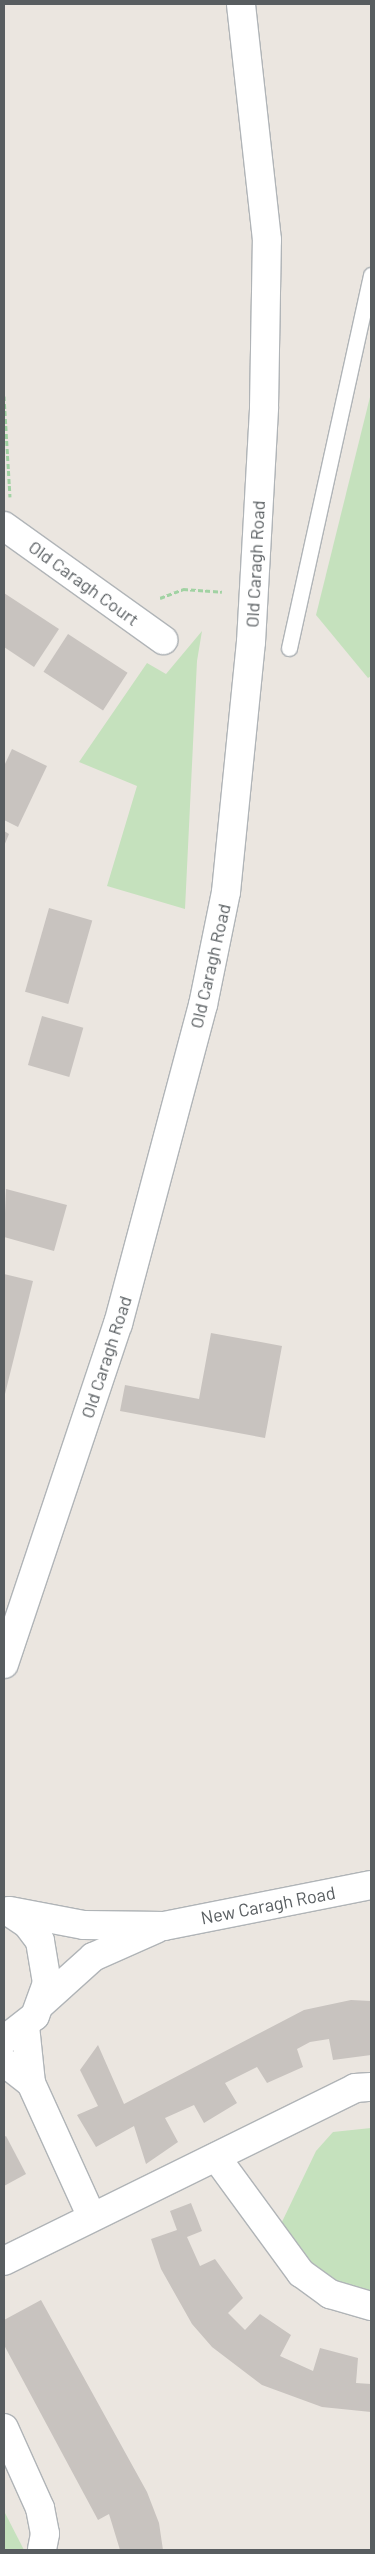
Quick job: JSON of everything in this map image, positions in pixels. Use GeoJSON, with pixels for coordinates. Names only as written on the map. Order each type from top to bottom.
{"type":"FeatureCollection","features":[{"type":"Feature","properties":{"kind":"street","name":"Old Caragh Road"},"geometry":{"type":"LineString","coordinates":[[4,1664],[118,1324],[218,944],[254,594],[264,407],[267,240],[241,4]]}},
{"type":"Feature","properties":{"kind":"street","name":"Old Caragh Court"},"geometry":{"type":"LineString","coordinates":[[8,529],[164,640]]}},
{"type":"Feature","properties":{"kind":"street","name":"New Caragh Road"},"geometry":{"type":"LineString","coordinates":[[14,2033],[42,2003],[93,1957],[164,1926],[371,1884]]}},
{"type":"Feature","properties":{"kind":"street","name":"New Caragh Road"},"geometry":{"type":"LineString","coordinates":[[7,1910],[84,1924],[164,1926]]}},
{"type":"Feature","properties":{"kind":"street"},"geometry":{"type":"LineString","coordinates":[[7,1910],[40,1941],[46,1962],[42,2003]]}},
{"type":"Feature","properties":{"kind":"street"},"geometry":{"type":"LineString","coordinates":[[14,2033],[31,2083],[91,2215]]}},
{"type":"Feature","properties":{"kind":"street"},"geometry":{"type":"LineString","coordinates":[[4,2062],[31,2083]]}},
{"type":"Feature","properties":{"kind":"street"},"geometry":{"type":"LineString","coordinates":[[4,2261],[91,2215],[216,2157],[355,2088],[371,2088]]}},
{"type":"Feature","properties":{"kind":"street"},"geometry":{"type":"LineString","coordinates":[[216,2157],[301,2273],[330,2294],[371,2306]]}},
{"type":"Feature","properties":{"kind":"street"},"geometry":{"type":"LineString","coordinates":[[4,2428],[40,2508],[45,2534],[42,2550]]}},
{"type":"Feature","properties":{"kind":"lane"},"geometry":{"type":"LineString","coordinates":[[289,648],[371,275]]}},
{"type":"Feature","properties":{"kind":"path"},"geometry":{"type":"LineString","coordinates":[[4,396],[8,529]]}},
{"type":"Feature","properties":{"kind":"path"},"geometry":{"type":"LineString","coordinates":[[140,624],[161,596],[183,589],[254,594]]}},
{"type":"Feature","properties":{"kind":"green space"},"geometry":{"type":"Polygon","coordinates":[[[371,393],[371,676],[368,678],[316,615],[371,393]]]}},
{"type":"Feature","properties":{"kind":"green space"},"geometry":{"type":"Polygon","coordinates":[[[202,631],[197,661],[185,909],[107,886],[137,786],[79,762],[147,663],[166,674],[202,631]]]}},
{"type":"Feature","properties":{"kind":"green space"},"geometry":{"type":"Polygon","coordinates":[[[371,2128],[371,2293],[315,2276],[280,2226],[316,2151],[333,2132],[371,2128]]]}},
{"type":"Feature","properties":{"kind":"green space"},"geometry":{"type":"Polygon","coordinates":[[[4,2511],[24,2550],[4,2550],[4,2511]]]}},
{"type":"Feature","properties":{"kind":"building"},"geometry":{"type":"Polygon","coordinates":[[[4,593],[59,629],[34,667],[4,647],[4,593]]]}},
{"type":"Feature","properties":{"kind":"building"},"geometry":{"type":"Polygon","coordinates":[[[68,634],[128,673],[103,710],[43,672],[68,634]]]}},
{"type":"Feature","properties":{"kind":"building"},"geometry":{"type":"Polygon","coordinates":[[[12,749],[47,766],[18,827],[4,820],[4,766],[12,749]]]}},
{"type":"Feature","properties":{"kind":"building"},"geometry":{"type":"Polygon","coordinates":[[[4,831],[9,834],[4,846],[4,831]]]}},
{"type":"Feature","properties":{"kind":"building"},"geometry":{"type":"Polygon","coordinates":[[[49,908],[92,920],[68,1004],[25,992],[49,908]]]}},
{"type":"Feature","properties":{"kind":"building"},"geometry":{"type":"Polygon","coordinates":[[[42,1016],[83,1028],[69,1077],[28,1065],[42,1016]]]}},
{"type":"Feature","properties":{"kind":"building"},"geometry":{"type":"Polygon","coordinates":[[[6,1189],[67,1205],[54,1251],[4,1237],[6,1189]]]}},
{"type":"Feature","properties":{"kind":"building"},"geometry":{"type":"Polygon","coordinates":[[[4,1274],[33,1281],[4,1398],[4,1274]]]}},
{"type":"Feature","properties":{"kind":"building"},"geometry":{"type":"Polygon","coordinates":[[[211,1333],[282,1346],[265,1438],[120,1411],[125,1385],[199,1399],[211,1333]]]}},
{"type":"Feature","properties":{"kind":"building"},"geometry":{"type":"Polygon","coordinates":[[[351,2000],[371,2001],[371,2055],[333,2060],[329,2039],[310,2042],[297,2049],[303,2067],[267,2083],[257,2067],[225,2083],[237,2103],[204,2123],[194,2105],[165,2118],[178,2142],[146,2164],[134,2126],[96,2147],[77,2115],[98,2106],[80,2070],[98,2045],[124,2104],[304,2010],[351,2000]]]}},
{"type":"Feature","properties":{"kind":"building"},"geometry":{"type":"Polygon","coordinates":[[[6,2136],[26,2174],[4,2186],[4,2137],[6,2136]]]}},
{"type":"Feature","properties":{"kind":"building"},"geometry":{"type":"Polygon","coordinates":[[[191,2203],[202,2231],[187,2237],[200,2266],[215,2259],[243,2298],[228,2313],[245,2330],[260,2314],[291,2335],[280,2356],[313,2371],[320,2348],[358,2358],[356,2383],[371,2384],[371,2412],[322,2407],[262,2385],[212,2347],[192,2324],[161,2269],[151,2239],[177,2230],[170,2211],[191,2203]]]}},
{"type":"Feature","properties":{"kind":"building"},"geometry":{"type":"Polygon","coordinates":[[[41,2300],[147,2492],[159,2523],[163,2550],[120,2550],[109,2514],[98,2520],[4,2345],[4,2320],[41,2300]]]}}]}
